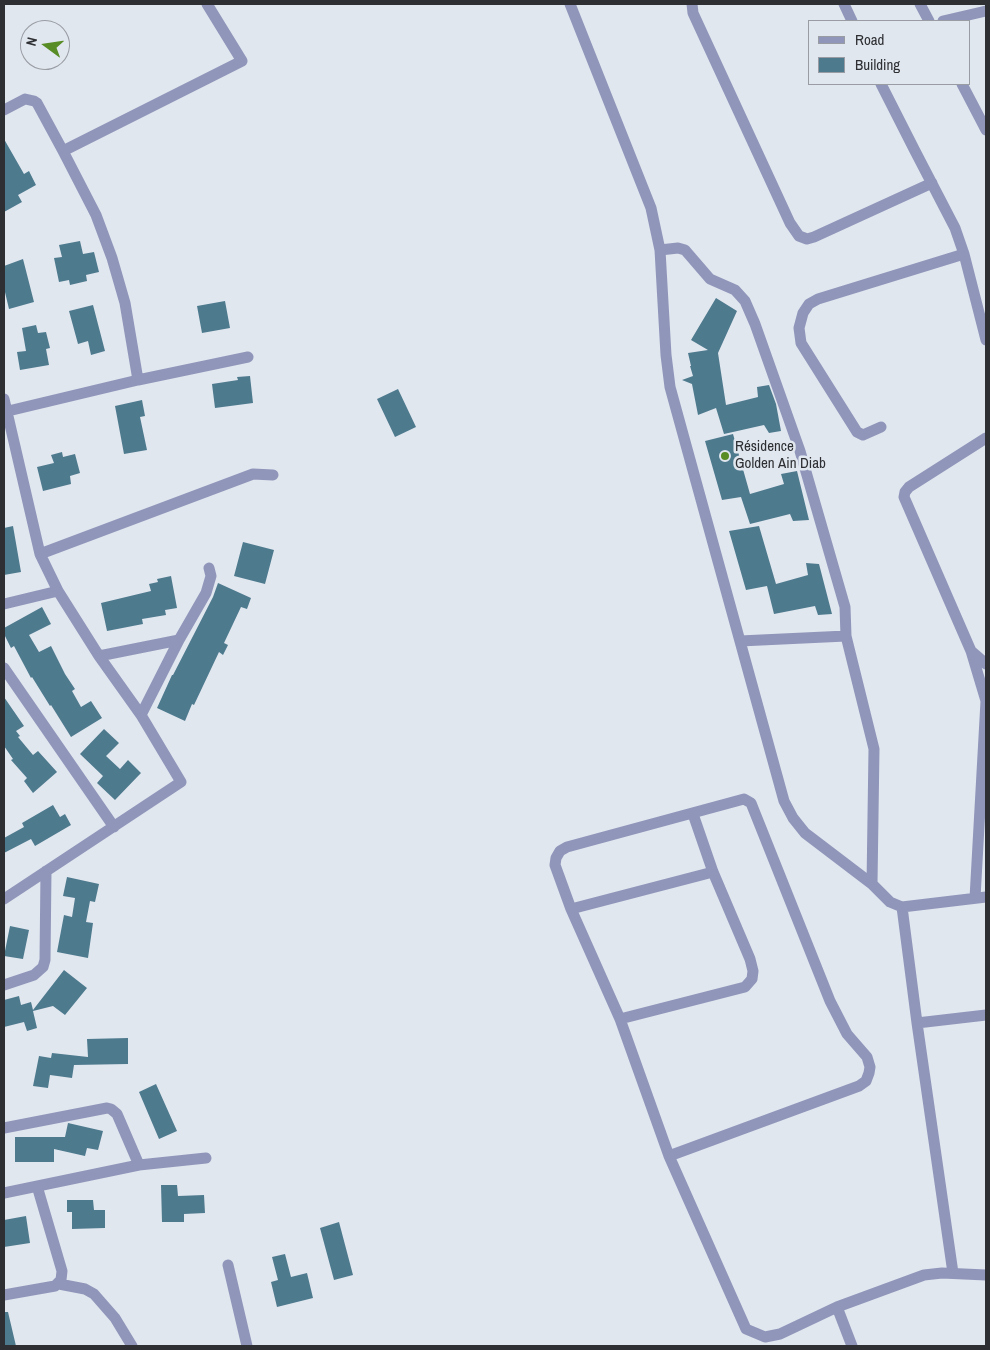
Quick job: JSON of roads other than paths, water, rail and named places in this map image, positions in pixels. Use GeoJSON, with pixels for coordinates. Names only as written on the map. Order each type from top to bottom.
{"type":"FeatureCollection","features":[{"type":"Feature","properties":{"kind":"street"},"geometry":{"type":"LineString","coordinates":[[63,151],[242,61],[207,4]]}},
{"type":"Feature","properties":{"kind":"street"},"geometry":{"type":"LineString","coordinates":[[570,4],[651,208],[660,250],[666,355],[670,386],[784,801],[792,818],[805,833],[872,884],[890,902],[902,907],[981,898],[986,701],[971,651],[904,498],[905,492],[909,487],[986,438]]}},
{"type":"Feature","properties":{"kind":"street"},"geometry":{"type":"LineString","coordinates":[[692,4],[693,13],[790,223],[799,236],[814,237],[932,183]]}},
{"type":"Feature","properties":{"kind":"street"},"geometry":{"type":"LineString","coordinates":[[844,4],[852,20]]}},
{"type":"Feature","properties":{"kind":"street"},"geometry":{"type":"LineString","coordinates":[[920,4],[928,20]]}},
{"type":"Feature","properties":{"kind":"street"},"geometry":{"type":"LineString","coordinates":[[946,20],[986,11]]}},
{"type":"Feature","properties":{"kind":"street"},"geometry":{"type":"LineString","coordinates":[[882,85],[956,228],[986,340]]}},
{"type":"Feature","properties":{"kind":"street"},"geometry":{"type":"LineString","coordinates":[[963,85],[986,129]]}},
{"type":"Feature","properties":{"kind":"street"},"geometry":{"type":"LineString","coordinates":[[4,110],[25,99],[34,101],[63,151],[96,215],[112,258],[125,304],[138,380]]}},
{"type":"Feature","properties":{"kind":"street"},"geometry":{"type":"LineString","coordinates":[[660,250],[682,249],[688,252],[710,279],[739,294],[750,310],[800,451],[845,607],[846,636],[874,749],[872,884]]}},
{"type":"Feature","properties":{"kind":"street"},"geometry":{"type":"LineString","coordinates":[[880,427],[863,436],[857,432],[801,343],[799,328],[803,313],[809,304],[818,299],[964,254]]}},
{"type":"Feature","properties":{"kind":"street"},"geometry":{"type":"LineString","coordinates":[[5,412],[138,380],[248,357]]}},
{"type":"Feature","properties":{"kind":"street"},"geometry":{"type":"LineString","coordinates":[[4,398],[5,412],[40,554],[58,591],[99,656],[141,715],[181,782],[4,899]]}},
{"type":"Feature","properties":{"kind":"street"},"geometry":{"type":"LineString","coordinates":[[40,554],[253,474],[273,475]]}},
{"type":"Feature","properties":{"kind":"street"},"geometry":{"type":"LineString","coordinates":[[141,715],[209,585],[211,576],[209,568]]}},
{"type":"Feature","properties":{"kind":"street"},"geometry":{"type":"LineString","coordinates":[[4,604],[58,591]]}},
{"type":"Feature","properties":{"kind":"street"},"geometry":{"type":"LineString","coordinates":[[740,641],[846,636]]}},
{"type":"Feature","properties":{"kind":"street"},"geometry":{"type":"LineString","coordinates":[[99,656],[179,640]]}},
{"type":"Feature","properties":{"kind":"street"},"geometry":{"type":"LineString","coordinates":[[971,651],[986,664]]}},
{"type":"Feature","properties":{"kind":"street"},"geometry":{"type":"LineString","coordinates":[[4,668],[114,827]]}},
{"type":"Feature","properties":{"kind":"street"},"geometry":{"type":"LineString","coordinates":[[670,1156],[859,1086],[866,1081],[870,1067],[861,1049],[843,1028],[830,1001],[751,803],[744,799],[567,847],[560,852],[556,858],[555,865],[620,1019],[670,1156],[746,1329],[765,1337],[780,1334],[837,1307],[918,1276],[932,1273],[986,1275]]}},
{"type":"Feature","properties":{"kind":"street"},"geometry":{"type":"LineString","coordinates":[[620,1019],[745,987],[752,979],[753,971],[750,959],[713,872],[693,814]]}},
{"type":"Feature","properties":{"kind":"street"},"geometry":{"type":"LineString","coordinates":[[4,985],[34,975],[43,967],[46,960],[46,871]]}},
{"type":"Feature","properties":{"kind":"street"},"geometry":{"type":"LineString","coordinates":[[572,908],[713,872]]}},
{"type":"Feature","properties":{"kind":"street"},"geometry":{"type":"LineString","coordinates":[[902,907],[953,1273]]}},
{"type":"Feature","properties":{"kind":"street"},"geometry":{"type":"LineString","coordinates":[[917,1023],[986,1015]]}},
{"type":"Feature","properties":{"kind":"street"},"geometry":{"type":"LineString","coordinates":[[4,1128],[108,1108],[112,1109],[117,1114],[139,1165]]}},
{"type":"Feature","properties":{"kind":"street"},"geometry":{"type":"LineString","coordinates":[[4,1193],[139,1165],[206,1158]]}},
{"type":"Feature","properties":{"kind":"street"},"geometry":{"type":"LineString","coordinates":[[37,1186],[62,1271],[59,1284]]}},
{"type":"Feature","properties":{"kind":"street"},"geometry":{"type":"LineString","coordinates":[[228,1265],[247,1346]]}},
{"type":"Feature","properties":{"kind":"street"},"geometry":{"type":"LineString","coordinates":[[4,1295],[51,1288],[59,1284],[85,1289],[94,1294],[115,1318],[132,1346]]}},
{"type":"Feature","properties":{"kind":"street"},"geometry":{"type":"LineString","coordinates":[[837,1307],[852,1346]]}},
{"type":"Feature","properties":{"kind":"place","name":"Résidence Golden Ain Diab"},"geometry":{"type":"Point","coordinates":[725,456]}}]}
